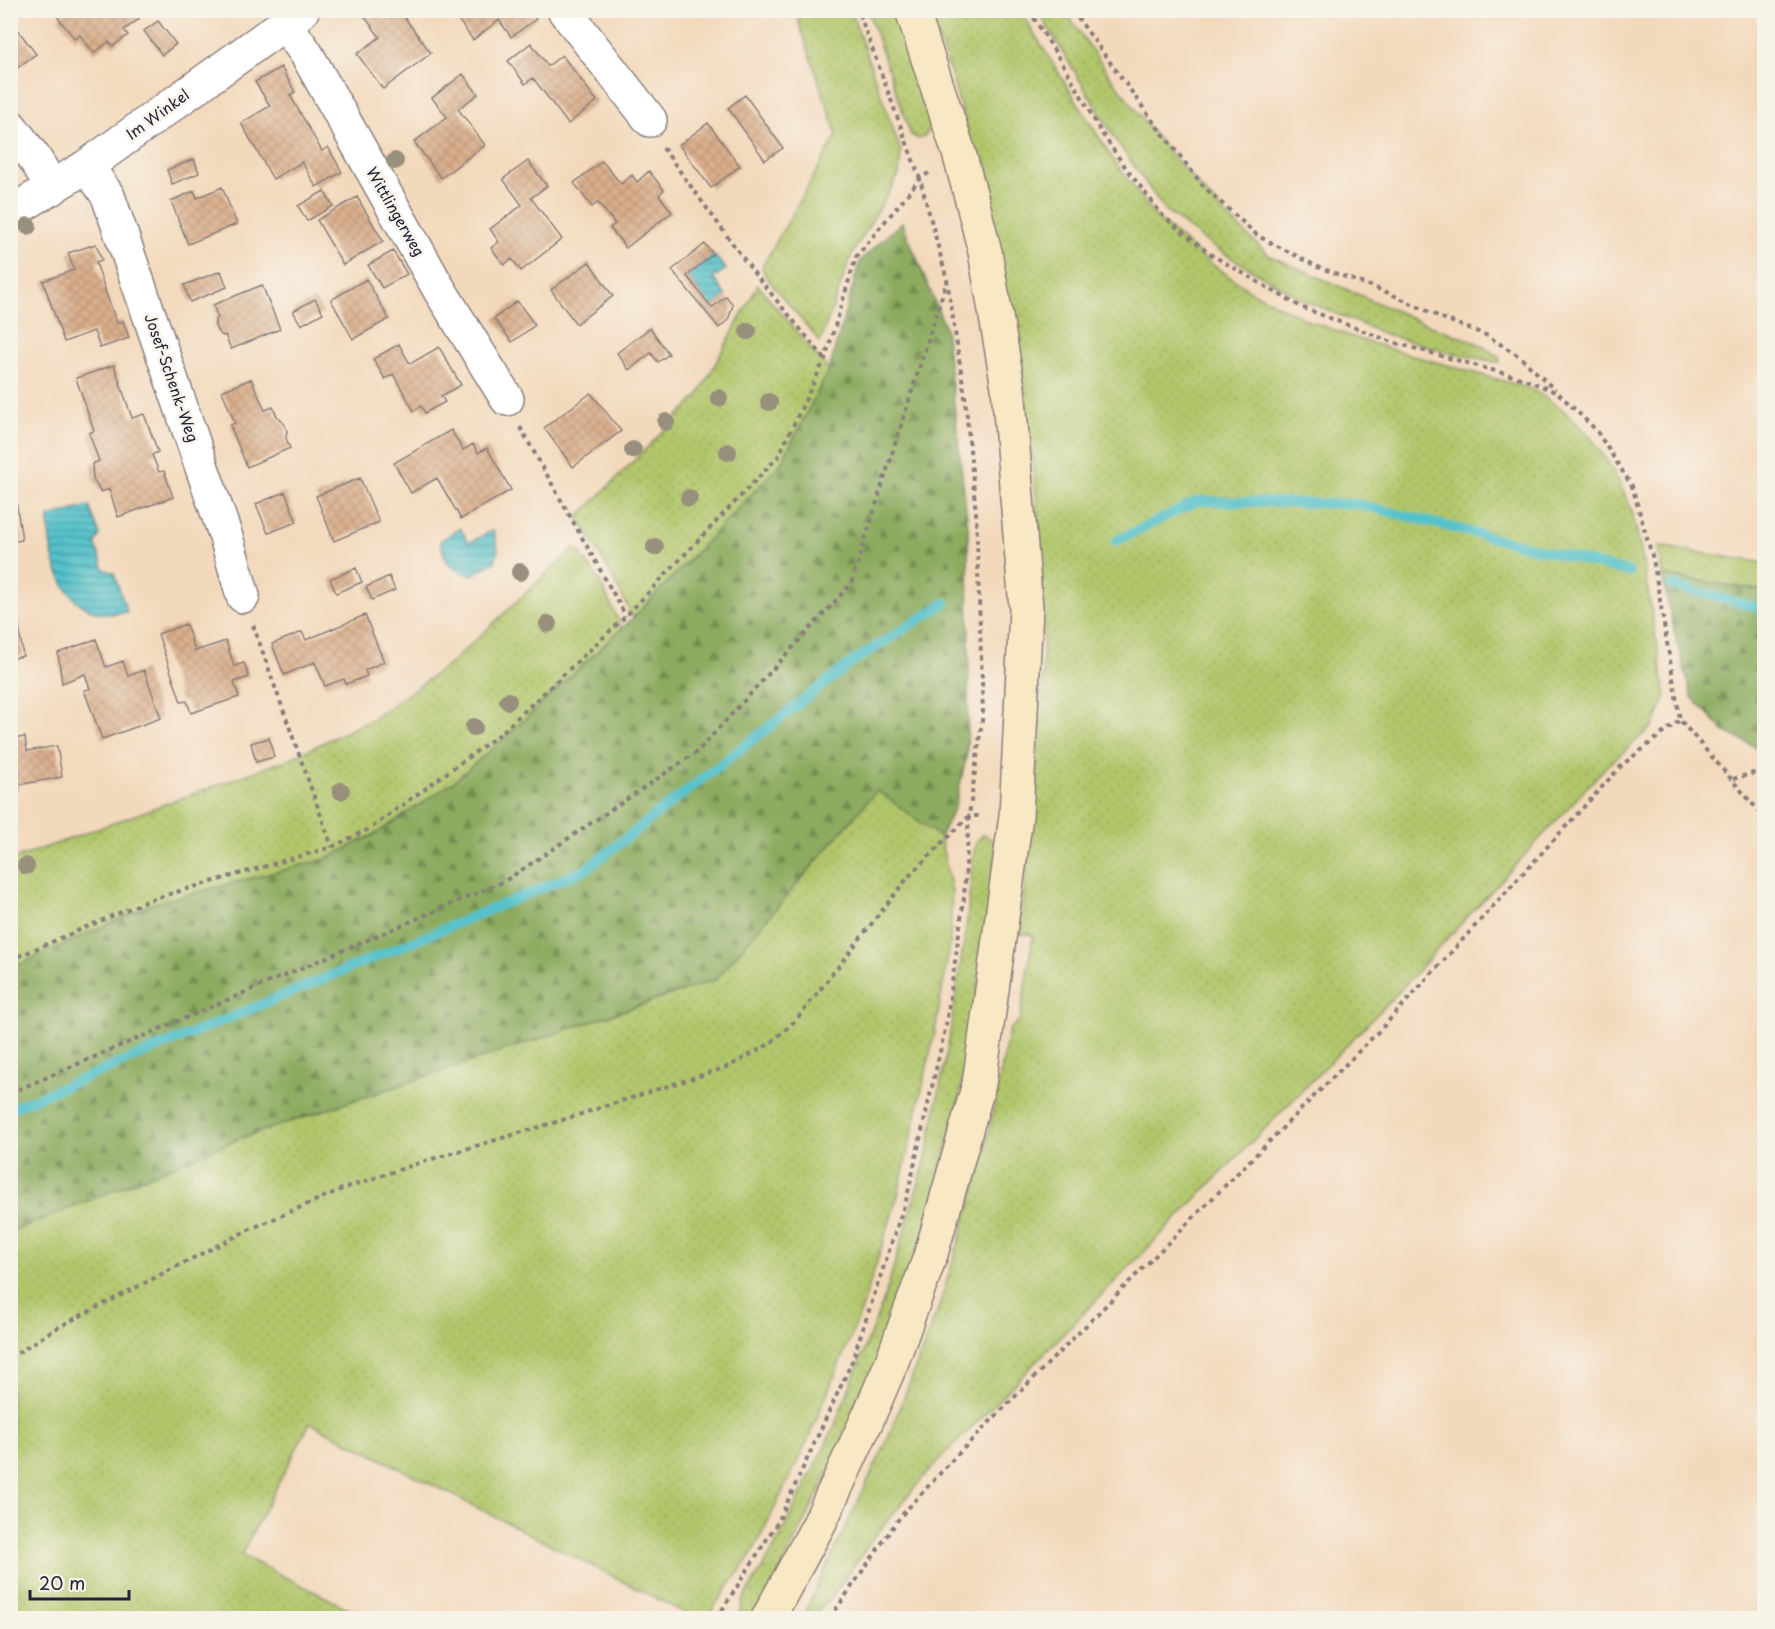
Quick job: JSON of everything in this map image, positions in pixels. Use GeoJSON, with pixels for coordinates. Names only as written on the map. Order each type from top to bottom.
{"type":"FeatureCollection","features":[{"type":"Feature","properties":{"kind":"main road"},"geometry":{"type":"LineString","coordinates":[[768,1618],[819,1524],[867,1420],[891,1364],[931,1254],[979,1084],[1016,816],[1026,608],[1008,387],[985,252],[973,204],[912,10]]}},
{"type":"Feature","properties":{"kind":"street"},"geometry":{"type":"LineString","coordinates":[[564,10],[650,120]]}},
{"type":"Feature","properties":{"kind":"street","name":"Im Winkel"},"geometry":{"type":"LineString","coordinates":[[10,213],[87,166],[294,17]]}},
{"type":"Feature","properties":{"kind":"street","name":"Wittlingerweg"},"geometry":{"type":"LineString","coordinates":[[294,17],[306,53],[439,290],[507,399]]}},
{"type":"Feature","properties":{"kind":"street"},"geometry":{"type":"LineString","coordinates":[[10,126],[33,156],[53,188]]}},
{"type":"Feature","properties":{"kind":"street","name":"Josef-Schenk-Weg"},"geometry":{"type":"LineString","coordinates":[[87,166],[108,195],[226,537],[243,596]]}},
{"type":"Feature","properties":{"kind":"path"},"geometry":{"type":"LineString","coordinates":[[717,1618],[779,1520],[851,1364],[907,1197],[946,1025],[964,898],[969,816],[983,713],[976,513],[965,397],[947,280],[920,179],[858,10]]}},
{"type":"Feature","properties":{"kind":"path"},"geometry":{"type":"LineString","coordinates":[[1029,10],[1073,81],[1101,132],[1126,168],[1163,216],[1210,254],[1301,308],[1392,342],[1524,379],[1558,393]]}},
{"type":"Feature","properties":{"kind":"path"},"geometry":{"type":"LineString","coordinates":[[1072,10],[1204,187],[1258,236],[1317,267],[1389,293],[1442,318],[1486,335],[1519,356],[1596,430],[1632,486],[1653,559],[1680,720],[1764,817]]}},
{"type":"Feature","properties":{"kind":"path"},"geometry":{"type":"LineString","coordinates":[[650,120],[661,145],[747,264],[825,359]]}},
{"type":"Feature","properties":{"kind":"path"},"geometry":{"type":"LineString","coordinates":[[10,960],[149,900],[332,847],[371,828],[500,734],[626,616],[778,457],[825,359],[856,256],[920,179]]}},
{"type":"Feature","properties":{"kind":"path"},"geometry":{"type":"LineString","coordinates":[[10,1093],[505,882],[697,752],[851,584],[947,280]]}},
{"type":"Feature","properties":{"kind":"path"},"geometry":{"type":"LineString","coordinates":[[507,399],[522,431],[626,616]]}},
{"type":"Feature","properties":{"kind":"path"},"geometry":{"type":"LineString","coordinates":[[243,596],[332,847]]}},
{"type":"Feature","properties":{"kind":"path"},"geometry":{"type":"LineString","coordinates":[[830,1618],[847,1590],[900,1517],[955,1457],[1382,1028],[1622,765],[1680,720]]}},
{"type":"Feature","properties":{"kind":"path"},"geometry":{"type":"LineString","coordinates":[[1732,779],[1764,770]]}},
{"type":"Feature","properties":{"kind":"path"},"geometry":{"type":"LineString","coordinates":[[10,1358],[53,1330],[246,1231],[342,1190],[422,1162],[730,1066],[771,1043],[797,1019],[909,876],[969,816]]}},
{"type":"Feature","properties":{"kind":"green space"},"geometry":{"type":"Polygon","coordinates":[[[795,11],[851,11],[901,151],[899,175],[852,254],[820,342],[766,277],[762,267],[837,135],[795,11]]]}},
{"type":"Feature","properties":{"kind":"green space"},"geometry":{"type":"Polygon","coordinates":[[[868,11],[895,11],[932,118],[929,131],[919,139],[911,135],[868,11]]]}},
{"type":"Feature","properties":{"kind":"green space"},"geometry":{"type":"Polygon","coordinates":[[[928,11],[1020,11],[1112,158],[1157,218],[1206,260],[1252,292],[1307,320],[1358,339],[1532,389],[1563,410],[1590,436],[1616,475],[1632,511],[1666,697],[1653,726],[1604,769],[1391,1000],[926,1474],[874,1537],[831,1598],[812,1618],[802,1618],[887,1441],[940,1304],[983,1162],[1009,1030],[1020,1020],[1033,935],[1019,933],[1037,765],[1043,665],[1040,548],[1029,432],[1020,355],[1014,356],[967,131],[951,74],[928,11]]]}},
{"type":"Feature","properties":{"kind":"green space"},"geometry":{"type":"Polygon","coordinates":[[[1038,11],[1065,11],[1109,75],[1162,144],[1222,211],[1270,256],[1419,321],[1479,344],[1499,357],[1500,363],[1448,352],[1385,334],[1303,300],[1213,247],[1164,209],[1114,137],[1038,11]]]}},
{"type":"Feature","properties":{"kind":"green space"},"geometry":{"type":"Polygon","coordinates":[[[902,222],[945,327],[968,526],[967,754],[955,806],[940,837],[877,790],[715,980],[241,1138],[21,1228],[11,1230],[11,968],[155,903],[326,859],[377,833],[452,783],[509,734],[633,618],[780,465],[829,370],[860,261],[902,222]]]}},
{"type":"Feature","properties":{"kind":"green space"},"geometry":{"type":"Polygon","coordinates":[[[758,285],[829,370],[780,465],[633,618],[609,570],[578,517],[698,396],[758,285]]]}},
{"type":"Feature","properties":{"kind":"green space"},"geometry":{"type":"Polygon","coordinates":[[[1658,546],[1764,563],[1764,591],[1662,575],[1658,546]]]}},
{"type":"Feature","properties":{"kind":"green space"},"geometry":{"type":"Polygon","coordinates":[[[575,547],[598,578],[622,628],[509,734],[452,783],[377,833],[326,859],[11,968],[11,860],[289,759],[374,718],[451,663],[575,547]]]}},
{"type":"Feature","properties":{"kind":"green space"},"geometry":{"type":"Polygon","coordinates":[[[1662,575],[1764,591],[1764,751],[1725,732],[1692,697],[1662,575]]]}},
{"type":"Feature","properties":{"kind":"green space"},"geometry":{"type":"Polygon","coordinates":[[[877,790],[940,837],[952,892],[950,945],[935,1031],[898,1195],[861,1312],[806,1444],[753,1552],[706,1618],[695,1618],[310,1423],[241,1555],[367,1618],[11,1618],[11,1230],[21,1228],[241,1138],[715,980],[877,790]]]}},
{"type":"Feature","properties":{"kind":"green space"},"geometry":{"type":"Polygon","coordinates":[[[984,834],[997,844],[976,1000],[958,1107],[917,1262],[866,1396],[762,1609],[751,1618],[739,1614],[743,1600],[776,1545],[834,1427],[884,1299],[926,1158],[949,1040],[967,921],[973,856],[976,842],[984,834]]]}},
{"type":"Feature","properties":{"kind":"water"},"geometry":{"type":"Polygon","coordinates":[[[713,254],[726,269],[713,278],[726,296],[712,308],[687,276],[713,254]]]}},
{"type":"Feature","properties":{"kind":"water"},"geometry":{"type":"Polygon","coordinates":[[[89,506],[100,535],[95,543],[104,569],[114,573],[127,612],[108,614],[92,610],[79,603],[60,578],[51,547],[49,517],[89,506]]]}},
{"type":"Feature","properties":{"kind":"water"},"geometry":{"type":"Polygon","coordinates":[[[460,528],[469,543],[493,530],[498,549],[495,562],[472,575],[454,568],[444,555],[440,541],[460,528]]]}},
{"type":"Feature","properties":{"kind":"building"},"geometry":{"type":"Polygon","coordinates":[[[68,10],[132,10],[139,19],[124,30],[128,35],[113,46],[109,42],[94,53],[80,35],[75,39],[58,18],[68,10]]]}},
{"type":"Feature","properties":{"kind":"building"},"geometry":{"type":"Polygon","coordinates":[[[363,10],[399,10],[431,53],[383,89],[357,54],[380,37],[361,12],[363,10]]]}},
{"type":"Feature","properties":{"kind":"building"},"geometry":{"type":"Polygon","coordinates":[[[451,10],[529,10],[536,19],[511,37],[499,20],[473,40],[451,10]]]}},
{"type":"Feature","properties":{"kind":"building"},"geometry":{"type":"Polygon","coordinates":[[[158,21],[176,44],[162,55],[144,31],[158,21]]]}},
{"type":"Feature","properties":{"kind":"building"},"geometry":{"type":"Polygon","coordinates":[[[18,30],[36,54],[10,73],[10,36],[18,30]]]}},
{"type":"Feature","properties":{"kind":"building"},"geometry":{"type":"Polygon","coordinates":[[[531,43],[548,66],[562,55],[597,101],[568,124],[533,78],[525,84],[508,61],[531,43]]]}},
{"type":"Feature","properties":{"kind":"building"},"geometry":{"type":"Polygon","coordinates":[[[281,67],[295,92],[290,95],[322,151],[328,147],[342,172],[316,187],[302,162],[273,179],[241,123],[270,106],[255,82],[281,67]]]}},
{"type":"Feature","properties":{"kind":"building"},"geometry":{"type":"Polygon","coordinates":[[[463,74],[478,94],[458,109],[485,145],[441,178],[414,142],[447,117],[432,98],[463,74]]]}},
{"type":"Feature","properties":{"kind":"building"},"geometry":{"type":"Polygon","coordinates":[[[745,95],[783,148],[765,160],[728,108],[745,95]]]}},
{"type":"Feature","properties":{"kind":"building"},"geometry":{"type":"Polygon","coordinates":[[[708,123],[740,166],[711,188],[679,145],[708,123]]]}},
{"type":"Feature","properties":{"kind":"building"},"geometry":{"type":"Polygon","coordinates":[[[194,159],[199,173],[172,184],[167,170],[194,159]]]}},
{"type":"Feature","properties":{"kind":"building"},"geometry":{"type":"Polygon","coordinates":[[[528,161],[547,186],[531,198],[562,239],[521,271],[512,259],[504,265],[491,248],[499,242],[490,229],[522,205],[503,179],[528,161]]]}},
{"type":"Feature","properties":{"kind":"building"},"geometry":{"type":"Polygon","coordinates":[[[602,161],[621,184],[632,175],[637,182],[649,171],[664,190],[659,195],[672,212],[626,248],[610,228],[615,224],[598,202],[592,207],[574,183],[602,161]]]}},
{"type":"Feature","properties":{"kind":"building"},"geometry":{"type":"Polygon","coordinates":[[[222,187],[237,224],[188,244],[171,201],[194,191],[197,198],[222,187]]]}},
{"type":"Feature","properties":{"kind":"building"},"geometry":{"type":"Polygon","coordinates":[[[324,191],[333,206],[307,221],[298,206],[324,191]]]}},
{"type":"Feature","properties":{"kind":"building"},"geometry":{"type":"Polygon","coordinates":[[[357,197],[383,241],[343,265],[317,220],[357,197]]]}},
{"type":"Feature","properties":{"kind":"building"},"geometry":{"type":"Polygon","coordinates":[[[96,244],[102,260],[96,262],[106,293],[117,323],[123,321],[129,338],[100,348],[94,331],[64,342],[43,281],[74,270],[68,253],[96,244]]]}},
{"type":"Feature","properties":{"kind":"building"},"geometry":{"type":"Polygon","coordinates":[[[705,244],[713,254],[687,276],[712,308],[726,296],[733,305],[728,320],[719,328],[672,270],[705,244]]]}},
{"type":"Feature","properties":{"kind":"building"},"geometry":{"type":"Polygon","coordinates":[[[393,251],[407,274],[382,288],[368,265],[393,251]]]}},
{"type":"Feature","properties":{"kind":"building"},"geometry":{"type":"Polygon","coordinates":[[[589,262],[613,296],[576,324],[551,290],[589,262]]]}},
{"type":"Feature","properties":{"kind":"building"},"geometry":{"type":"Polygon","coordinates":[[[221,271],[227,287],[190,302],[184,285],[221,271]]]}},
{"type":"Feature","properties":{"kind":"building"},"geometry":{"type":"Polygon","coordinates":[[[366,279],[389,319],[353,339],[331,300],[366,279]]]}},
{"type":"Feature","properties":{"kind":"building"},"geometry":{"type":"Polygon","coordinates":[[[262,285],[280,329],[231,349],[225,335],[218,332],[215,326],[215,319],[218,318],[213,305],[262,285]]]}},
{"type":"Feature","properties":{"kind":"building"},"geometry":{"type":"Polygon","coordinates":[[[315,299],[323,313],[301,325],[293,311],[315,299]]]}},
{"type":"Feature","properties":{"kind":"building"},"geometry":{"type":"Polygon","coordinates":[[[517,301],[535,325],[512,342],[494,319],[517,301]]]}},
{"type":"Feature","properties":{"kind":"building"},"geometry":{"type":"Polygon","coordinates":[[[650,328],[669,354],[658,362],[651,353],[629,370],[617,353],[650,328]]]}},
{"type":"Feature","properties":{"kind":"building"},"geometry":{"type":"Polygon","coordinates":[[[399,344],[410,364],[439,347],[461,385],[441,396],[445,402],[425,413],[421,406],[414,411],[393,374],[385,379],[373,359],[399,344]]]}},
{"type":"Feature","properties":{"kind":"building"},"geometry":{"type":"Polygon","coordinates":[[[114,365],[132,418],[144,414],[158,452],[152,455],[159,472],[164,471],[173,497],[118,517],[109,489],[101,492],[93,479],[92,464],[99,461],[89,433],[94,431],[76,378],[114,365]]]}},
{"type":"Feature","properties":{"kind":"building"},"geometry":{"type":"Polygon","coordinates":[[[251,379],[265,410],[273,407],[285,425],[290,448],[247,467],[230,425],[235,423],[222,391],[251,379]]]}},
{"type":"Feature","properties":{"kind":"building"},"geometry":{"type":"Polygon","coordinates":[[[591,393],[621,431],[573,467],[544,428],[591,393]]]}},
{"type":"Feature","properties":{"kind":"building"},"geometry":{"type":"Polygon","coordinates":[[[451,430],[463,450],[473,444],[478,453],[487,448],[511,490],[461,519],[437,478],[411,493],[394,463],[451,430]]]}},
{"type":"Feature","properties":{"kind":"building"},"geometry":{"type":"Polygon","coordinates":[[[360,478],[379,522],[334,541],[316,496],[360,478]]]}},
{"type":"Feature","properties":{"kind":"building"},"geometry":{"type":"Polygon","coordinates":[[[285,492],[297,522],[268,533],[256,504],[285,492]]]}},
{"type":"Feature","properties":{"kind":"building"},"geometry":{"type":"Polygon","coordinates":[[[10,501],[16,501],[22,540],[10,542],[10,501]]]}},
{"type":"Feature","properties":{"kind":"building"},"geometry":{"type":"Polygon","coordinates":[[[356,568],[362,582],[336,593],[330,579],[356,568]]]}},
{"type":"Feature","properties":{"kind":"building"},"geometry":{"type":"Polygon","coordinates":[[[389,576],[395,590],[372,600],[366,587],[389,576]]]}},
{"type":"Feature","properties":{"kind":"building"},"geometry":{"type":"Polygon","coordinates":[[[16,607],[23,656],[10,659],[10,608],[16,607]]]}},
{"type":"Feature","properties":{"kind":"building"},"geometry":{"type":"Polygon","coordinates":[[[365,615],[384,662],[365,670],[367,676],[346,684],[344,679],[325,686],[315,662],[284,675],[272,644],[302,632],[306,640],[365,615]]]}},
{"type":"Feature","properties":{"kind":"building"},"geometry":{"type":"Polygon","coordinates":[[[186,624],[195,651],[226,641],[234,666],[244,663],[249,677],[234,682],[239,697],[191,713],[187,701],[181,702],[158,634],[186,624]]]}},
{"type":"Feature","properties":{"kind":"building"},"geometry":{"type":"Polygon","coordinates":[[[96,639],[106,667],[123,661],[128,676],[144,670],[161,718],[102,739],[84,690],[90,689],[85,674],[62,683],[58,653],[96,639]]]}},
{"type":"Feature","properties":{"kind":"building"},"geometry":{"type":"Polygon","coordinates":[[[25,737],[27,751],[57,746],[62,777],[18,785],[18,789],[10,791],[10,739],[25,737]]]}},
{"type":"Feature","properties":{"kind":"building"},"geometry":{"type":"Polygon","coordinates":[[[269,738],[274,757],[256,762],[251,743],[269,738]]]}},
{"type":"Feature","properties":{"kind":"waterway"},"geometry":{"type":"LineString","coordinates":[[1116,541],[1197,501],[1358,504],[1629,572]]}},
{"type":"Feature","properties":{"kind":"waterway"},"geometry":{"type":"LineString","coordinates":[[1671,585],[1764,609]]}},
{"type":"Feature","properties":{"kind":"waterway"},"geometry":{"type":"LineString","coordinates":[[10,1109],[585,870],[855,660],[945,603]]}}]}
